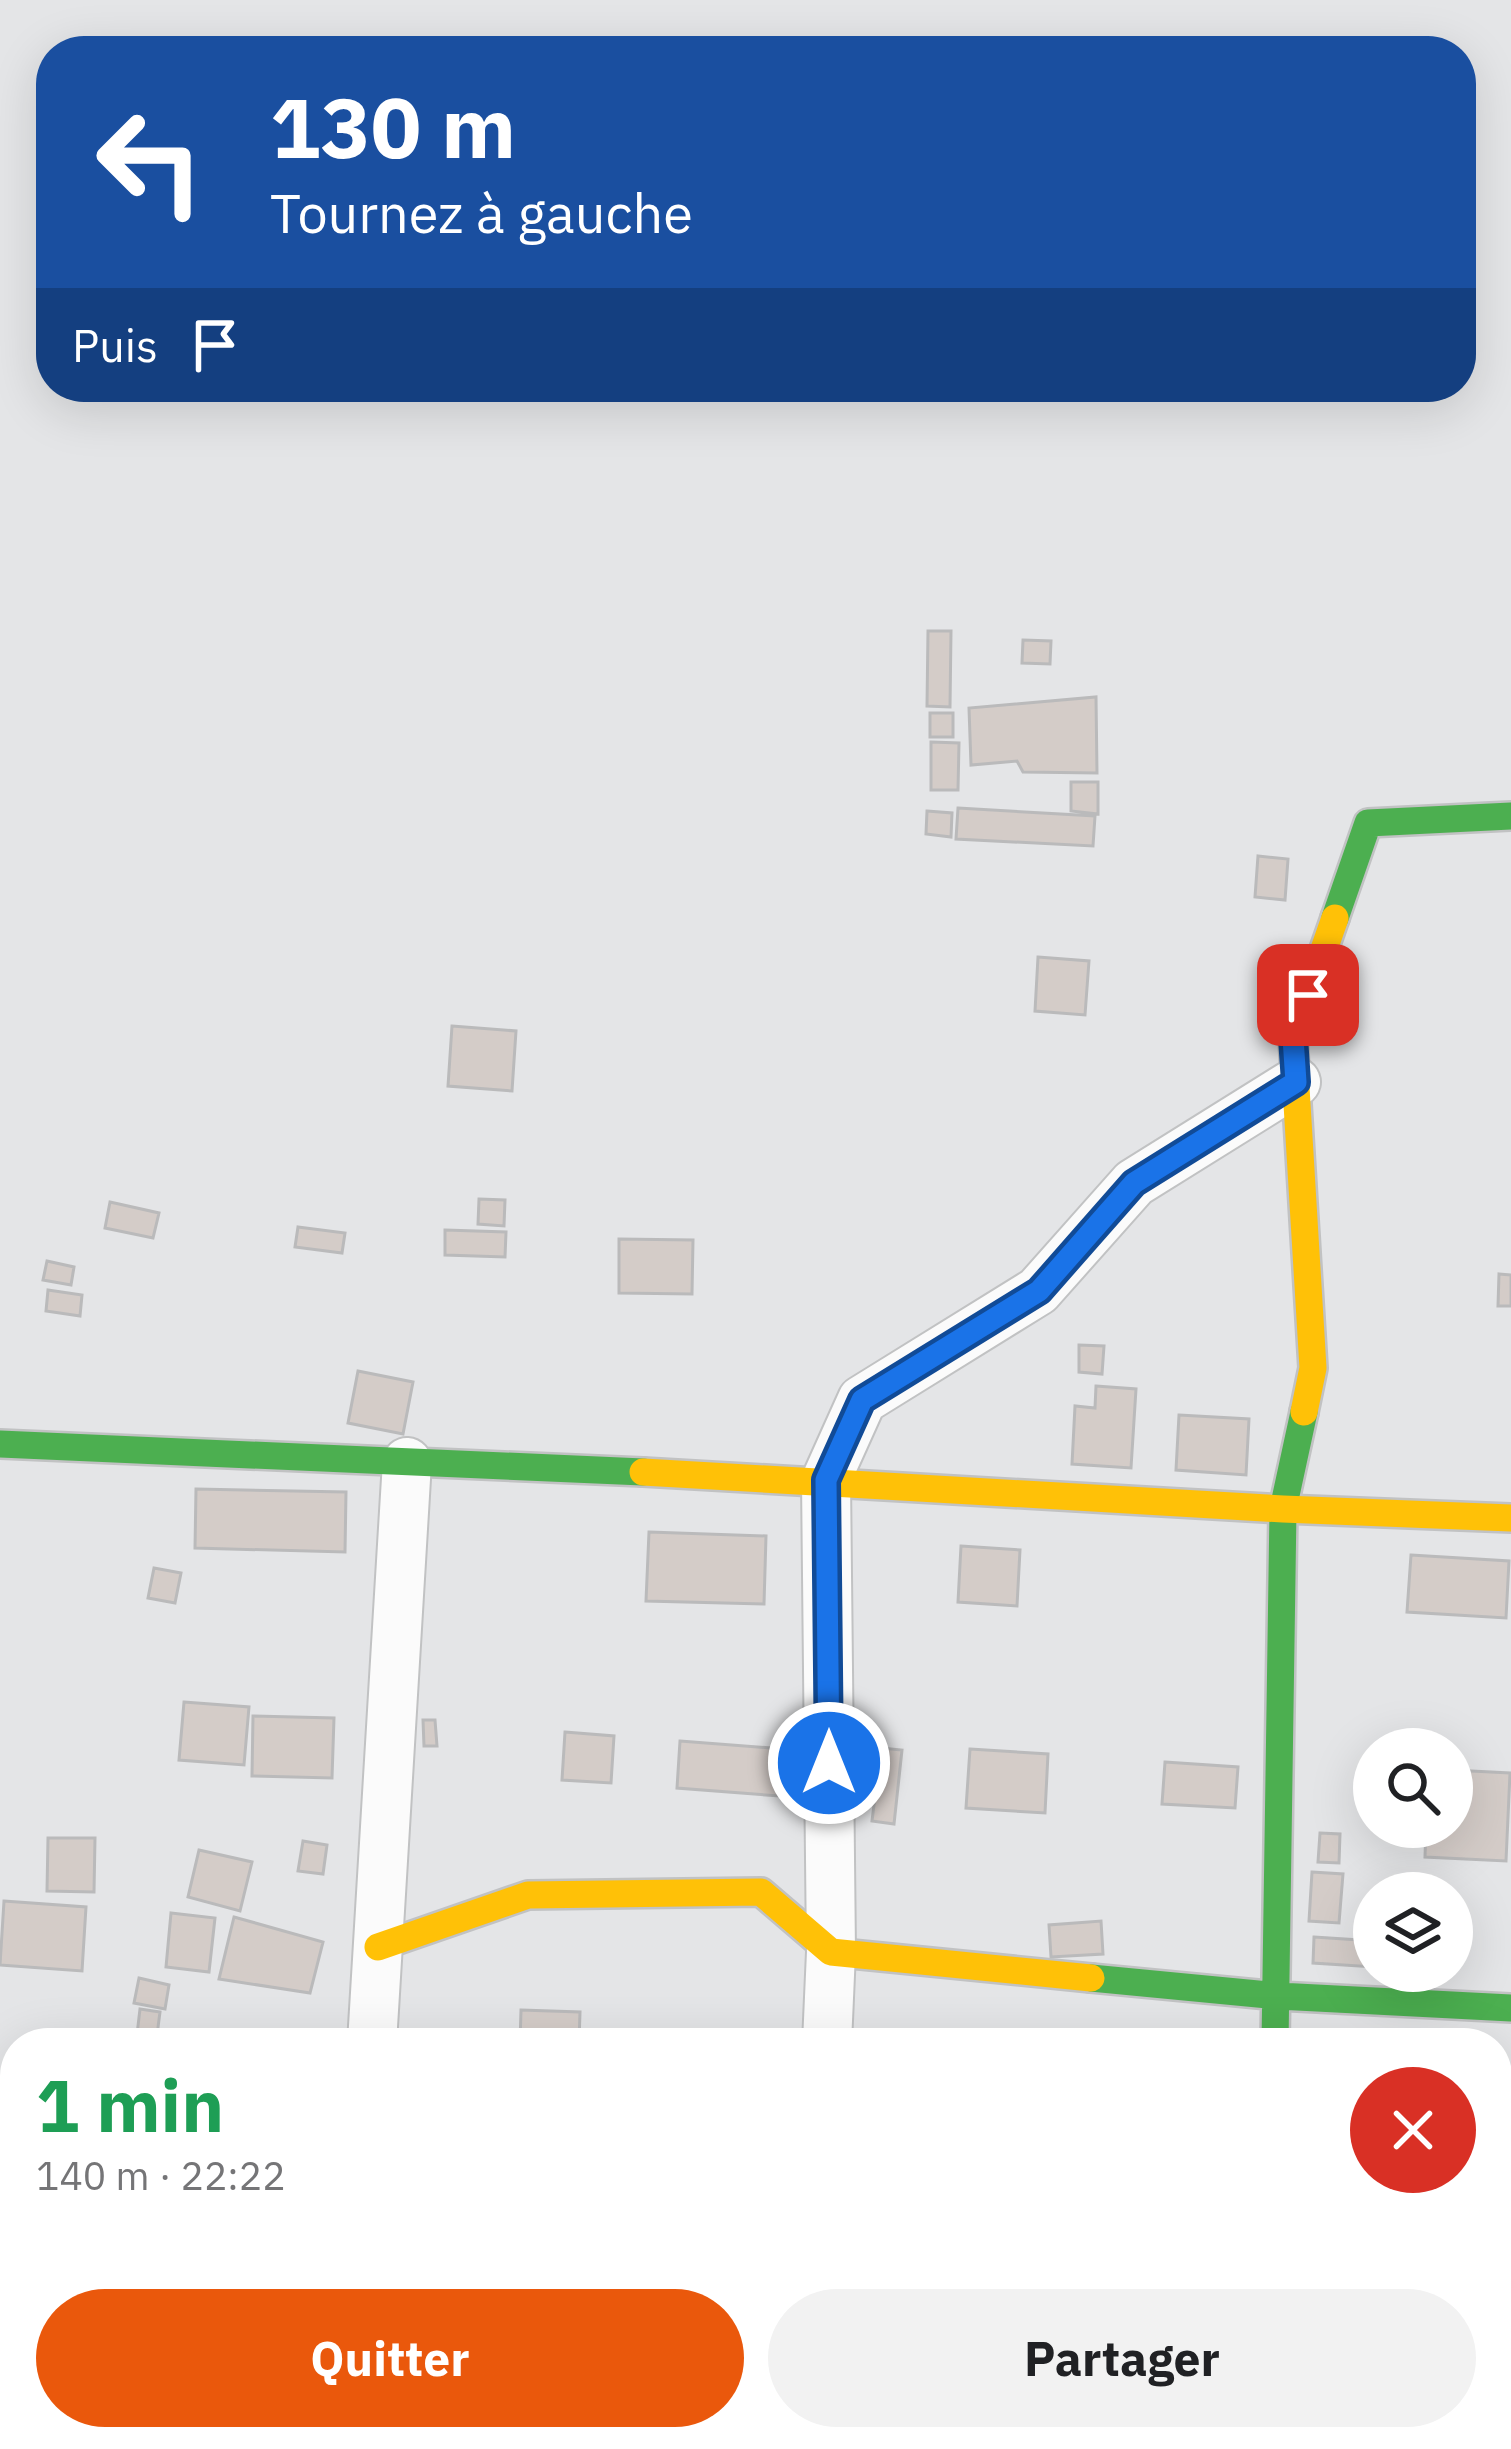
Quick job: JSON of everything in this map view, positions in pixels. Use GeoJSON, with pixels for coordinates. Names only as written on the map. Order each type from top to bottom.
{"type":"FeatureCollection","features":[{"type":"Feature","properties":{"kind":"street"},"geometry":{"type":"LineString","coordinates":[[1276,2028],[1283,1509],[1313,1368],[1293,1038],[1368,823],[1511,816]]}},
{"type":"Feature","properties":{"kind":"street"},"geometry":{"type":"LineString","coordinates":[[827,2028],[826,1480],[862,1400],[1039,1291],[1134,1183],[1296,1082]]}},
{"type":"Feature","properties":{"kind":"street"},"geometry":{"type":"LineString","coordinates":[[0,1444],[826,1480],[1283,1509],[1511,1518]]}},
{"type":"Feature","properties":{"kind":"street"},"geometry":{"type":"LineString","coordinates":[[373,2028],[407,1462]]}},
{"type":"Feature","properties":{"kind":"street"},"geometry":{"type":"LineString","coordinates":[[378,1947],[528,1895],[761,1892],[830,1952],[1278,1996],[1511,2008]]}},
{"type":"Feature","properties":{"kind":"building"},"geometry":{"type":"Polygon","coordinates":[[[928,631],[951,631],[950,707],[927,706],[928,631]]]}},
{"type":"Feature","properties":{"kind":"building"},"geometry":{"type":"Polygon","coordinates":[[[1023,640],[1051,641],[1050,664],[1022,663],[1023,640]]]}},
{"type":"Feature","properties":{"kind":"building"},"geometry":{"type":"Polygon","coordinates":[[[1096,697],[1097,773],[1023,772],[1017,761],[971,765],[969,708],[1096,697]]]}},
{"type":"Feature","properties":{"kind":"building"},"geometry":{"type":"Polygon","coordinates":[[[930,713],[953,713],[953,737],[930,737],[930,713]]]}},
{"type":"Feature","properties":{"kind":"building"},"geometry":{"type":"Polygon","coordinates":[[[931,742],[959,743],[958,790],[931,790],[931,742]]]}},
{"type":"Feature","properties":{"kind":"building"},"geometry":{"type":"Polygon","coordinates":[[[1071,782],[1098,782],[1098,814],[1071,811],[1071,782]]]}},
{"type":"Feature","properties":{"kind":"building"},"geometry":{"type":"Polygon","coordinates":[[[958,808],[1095,816],[1093,846],[956,839],[958,808]]]}},
{"type":"Feature","properties":{"kind":"building"},"geometry":{"type":"Polygon","coordinates":[[[927,811],[952,813],[951,837],[926,834],[927,811]]]}},
{"type":"Feature","properties":{"kind":"building"},"geometry":{"type":"Polygon","coordinates":[[[1258,856],[1288,859],[1285,900],[1255,897],[1258,856]]]}},
{"type":"Feature","properties":{"kind":"building"},"geometry":{"type":"Polygon","coordinates":[[[1038,957],[1089,961],[1085,1015],[1035,1011],[1038,957]]]}},
{"type":"Feature","properties":{"kind":"building"},"geometry":{"type":"Polygon","coordinates":[[[452,1026],[516,1031],[512,1091],[448,1086],[452,1026]]]}},
{"type":"Feature","properties":{"kind":"building"},"geometry":{"type":"Polygon","coordinates":[[[479,1199],[505,1200],[504,1226],[478,1224],[479,1199]]]}},
{"type":"Feature","properties":{"kind":"building"},"geometry":{"type":"Polygon","coordinates":[[[110,1202],[159,1213],[153,1238],[105,1228],[110,1202]]]}},
{"type":"Feature","properties":{"kind":"building"},"geometry":{"type":"Polygon","coordinates":[[[298,1227],[345,1233],[342,1253],[295,1247],[298,1227]]]}},
{"type":"Feature","properties":{"kind":"building"},"geometry":{"type":"Polygon","coordinates":[[[445,1230],[506,1232],[505,1257],[445,1255],[445,1230]]]}},
{"type":"Feature","properties":{"kind":"building"},"geometry":{"type":"Polygon","coordinates":[[[619,1239],[693,1240],[692,1294],[619,1293],[619,1239]]]}},
{"type":"Feature","properties":{"kind":"building"},"geometry":{"type":"Polygon","coordinates":[[[47,1261],[74,1267],[71,1285],[43,1280],[47,1261]]]}},
{"type":"Feature","properties":{"kind":"building"},"geometry":{"type":"Polygon","coordinates":[[[1499,1274],[1511,1275],[1511,1306],[1498,1306],[1499,1274]]]}},
{"type":"Feature","properties":{"kind":"building"},"geometry":{"type":"Polygon","coordinates":[[[48,1290],[82,1295],[80,1316],[46,1311],[48,1290]]]}},
{"type":"Feature","properties":{"kind":"building"},"geometry":{"type":"Polygon","coordinates":[[[1079,1345],[1104,1346],[1102,1374],[1079,1372],[1079,1345]]]}},
{"type":"Feature","properties":{"kind":"building"},"geometry":{"type":"Polygon","coordinates":[[[358,1371],[413,1382],[403,1434],[348,1423],[358,1371]]]}},
{"type":"Feature","properties":{"kind":"building"},"geometry":{"type":"Polygon","coordinates":[[[1096,1386],[1136,1389],[1131,1468],[1072,1464],[1075,1406],[1095,1408],[1096,1386]]]}},
{"type":"Feature","properties":{"kind":"building"},"geometry":{"type":"Polygon","coordinates":[[[1179,1415],[1249,1419],[1246,1475],[1176,1470],[1179,1415]]]}},
{"type":"Feature","properties":{"kind":"building"},"geometry":{"type":"Polygon","coordinates":[[[196,1489],[346,1492],[345,1552],[195,1548],[196,1489]]]}},
{"type":"Feature","properties":{"kind":"building"},"geometry":{"type":"Polygon","coordinates":[[[649,1532],[766,1536],[764,1604],[646,1601],[649,1532]]]}},
{"type":"Feature","properties":{"kind":"building"},"geometry":{"type":"Polygon","coordinates":[[[961,1546],[1020,1550],[1017,1606],[958,1602],[961,1546]]]}},
{"type":"Feature","properties":{"kind":"building"},"geometry":{"type":"Polygon","coordinates":[[[1411,1555],[1509,1561],[1506,1618],[1407,1612],[1411,1555]]]}},
{"type":"Feature","properties":{"kind":"building"},"geometry":{"type":"Polygon","coordinates":[[[154,1568],[181,1573],[175,1603],[148,1598],[154,1568]]]}},
{"type":"Feature","properties":{"kind":"building"},"geometry":{"type":"Polygon","coordinates":[[[184,1702],[249,1707],[244,1765],[179,1760],[184,1702]]]}},
{"type":"Feature","properties":{"kind":"building"},"geometry":{"type":"Polygon","coordinates":[[[253,1716],[334,1718],[332,1778],[252,1776],[253,1716]]]}},
{"type":"Feature","properties":{"kind":"building"},"geometry":{"type":"Polygon","coordinates":[[[423,1720],[435,1720],[437,1746],[424,1746],[423,1720]]]}},
{"type":"Feature","properties":{"kind":"building"},"geometry":{"type":"Polygon","coordinates":[[[565,1732],[614,1736],[611,1783],[562,1780],[565,1732]]]}},
{"type":"Feature","properties":{"kind":"building"},"geometry":{"type":"Polygon","coordinates":[[[680,1741],[783,1749],[779,1796],[677,1788],[680,1741]]]}},
{"type":"Feature","properties":{"kind":"building"},"geometry":{"type":"Polygon","coordinates":[[[881,1748],[902,1750],[894,1824],[872,1821],[881,1748]]]}},
{"type":"Feature","properties":{"kind":"building"},"geometry":{"type":"Polygon","coordinates":[[[970,1749],[1048,1754],[1045,1813],[966,1808],[970,1749]]]}},
{"type":"Feature","properties":{"kind":"building"},"geometry":{"type":"Polygon","coordinates":[[[1165,1762],[1238,1767],[1235,1808],[1162,1804],[1165,1762]]]}},
{"type":"Feature","properties":{"kind":"building"},"geometry":{"type":"Polygon","coordinates":[[[1473,1771],[1510,1773],[1506,1861],[1425,1857],[1425,1848],[1473,1848],[1473,1771]]]}},
{"type":"Feature","properties":{"kind":"building"},"geometry":{"type":"Polygon","coordinates":[[[1320,1833],[1340,1834],[1339,1863],[1318,1862],[1320,1833]]]}},
{"type":"Feature","properties":{"kind":"building"},"geometry":{"type":"Polygon","coordinates":[[[48,1838],[95,1838],[94,1892],[47,1891],[48,1838]]]}},
{"type":"Feature","properties":{"kind":"building"},"geometry":{"type":"Polygon","coordinates":[[[303,1841],[327,1845],[323,1874],[298,1871],[303,1841]]]}},
{"type":"Feature","properties":{"kind":"building"},"geometry":{"type":"Polygon","coordinates":[[[199,1850],[252,1862],[240,1911],[188,1897],[199,1850]]]}},
{"type":"Feature","properties":{"kind":"building"},"geometry":{"type":"Polygon","coordinates":[[[1312,1872],[1343,1874],[1339,1923],[1309,1921],[1312,1872]]]}},
{"type":"Feature","properties":{"kind":"building"},"geometry":{"type":"Polygon","coordinates":[[[4,1901],[86,1907],[82,1971],[0,1965],[4,1901]]]}},
{"type":"Feature","properties":{"kind":"building"},"geometry":{"type":"Polygon","coordinates":[[[171,1913],[215,1918],[209,1972],[166,1967],[171,1913]]]}},
{"type":"Feature","properties":{"kind":"building"},"geometry":{"type":"Polygon","coordinates":[[[234,1917],[323,1942],[310,1993],[219,1979],[234,1917]]]}},
{"type":"Feature","properties":{"kind":"building"},"geometry":{"type":"Polygon","coordinates":[[[1101,1921],[1103,1954],[1051,1957],[1049,1925],[1101,1921]]]}},
{"type":"Feature","properties":{"kind":"building"},"geometry":{"type":"Polygon","coordinates":[[[1314,1937],[1353,1940],[1353,1966],[1313,1963],[1314,1937]]]}},
{"type":"Feature","properties":{"kind":"building"},"geometry":{"type":"Polygon","coordinates":[[[139,1978],[169,1985],[165,2009],[134,2003],[139,1978]]]}},
{"type":"Feature","properties":{"kind":"building"},"geometry":{"type":"Polygon","coordinates":[[[140,2009],[160,2012],[158,2028],[138,2028],[140,2009]]]}},
{"type":"Feature","properties":{"kind":"building"},"geometry":{"type":"Polygon","coordinates":[[[521,2010],[580,2012],[579,2028],[520,2028],[521,2010]]]}},
{"type":"Feature","properties":{"kind":"traffic: fast"},"geometry":{"type":"LineString","coordinates":[[1335,918],[1368,823],[1511,816]]}},
{"type":"Feature","properties":{"kind":"traffic: fast"},"geometry":{"type":"LineString","coordinates":[[1275,2028],[1283,1509],[1304,1412]]}},
{"type":"Feature","properties":{"kind":"traffic: fast"},"geometry":{"type":"LineString","coordinates":[[0,1444],[643,1472]]}},
{"type":"Feature","properties":{"kind":"traffic: fast"},"geometry":{"type":"LineString","coordinates":[[1091,1978],[1278,1996],[1511,2008]]}},
{"type":"Feature","properties":{"kind":"traffic: slow"},"geometry":{"type":"LineString","coordinates":[[1304,1412],[1313,1368],[1293,1038],[1335,918]]}},
{"type":"Feature","properties":{"kind":"traffic: slow"},"geometry":{"type":"LineString","coordinates":[[643,1472],[1511,1518]]}},
{"type":"Feature","properties":{"kind":"traffic: slow"},"geometry":{"type":"LineString","coordinates":[[378,1947],[528,1895],[761,1892],[831,1952],[1091,1978]]}},
{"type":"Feature","properties":{"kind":"route"},"geometry":{"type":"LineString","coordinates":[[829,1763],[826,1480],[862,1400],[1039,1291],[1134,1183],[1296,1082],[1293,1038],[1308,995]]}}]}
